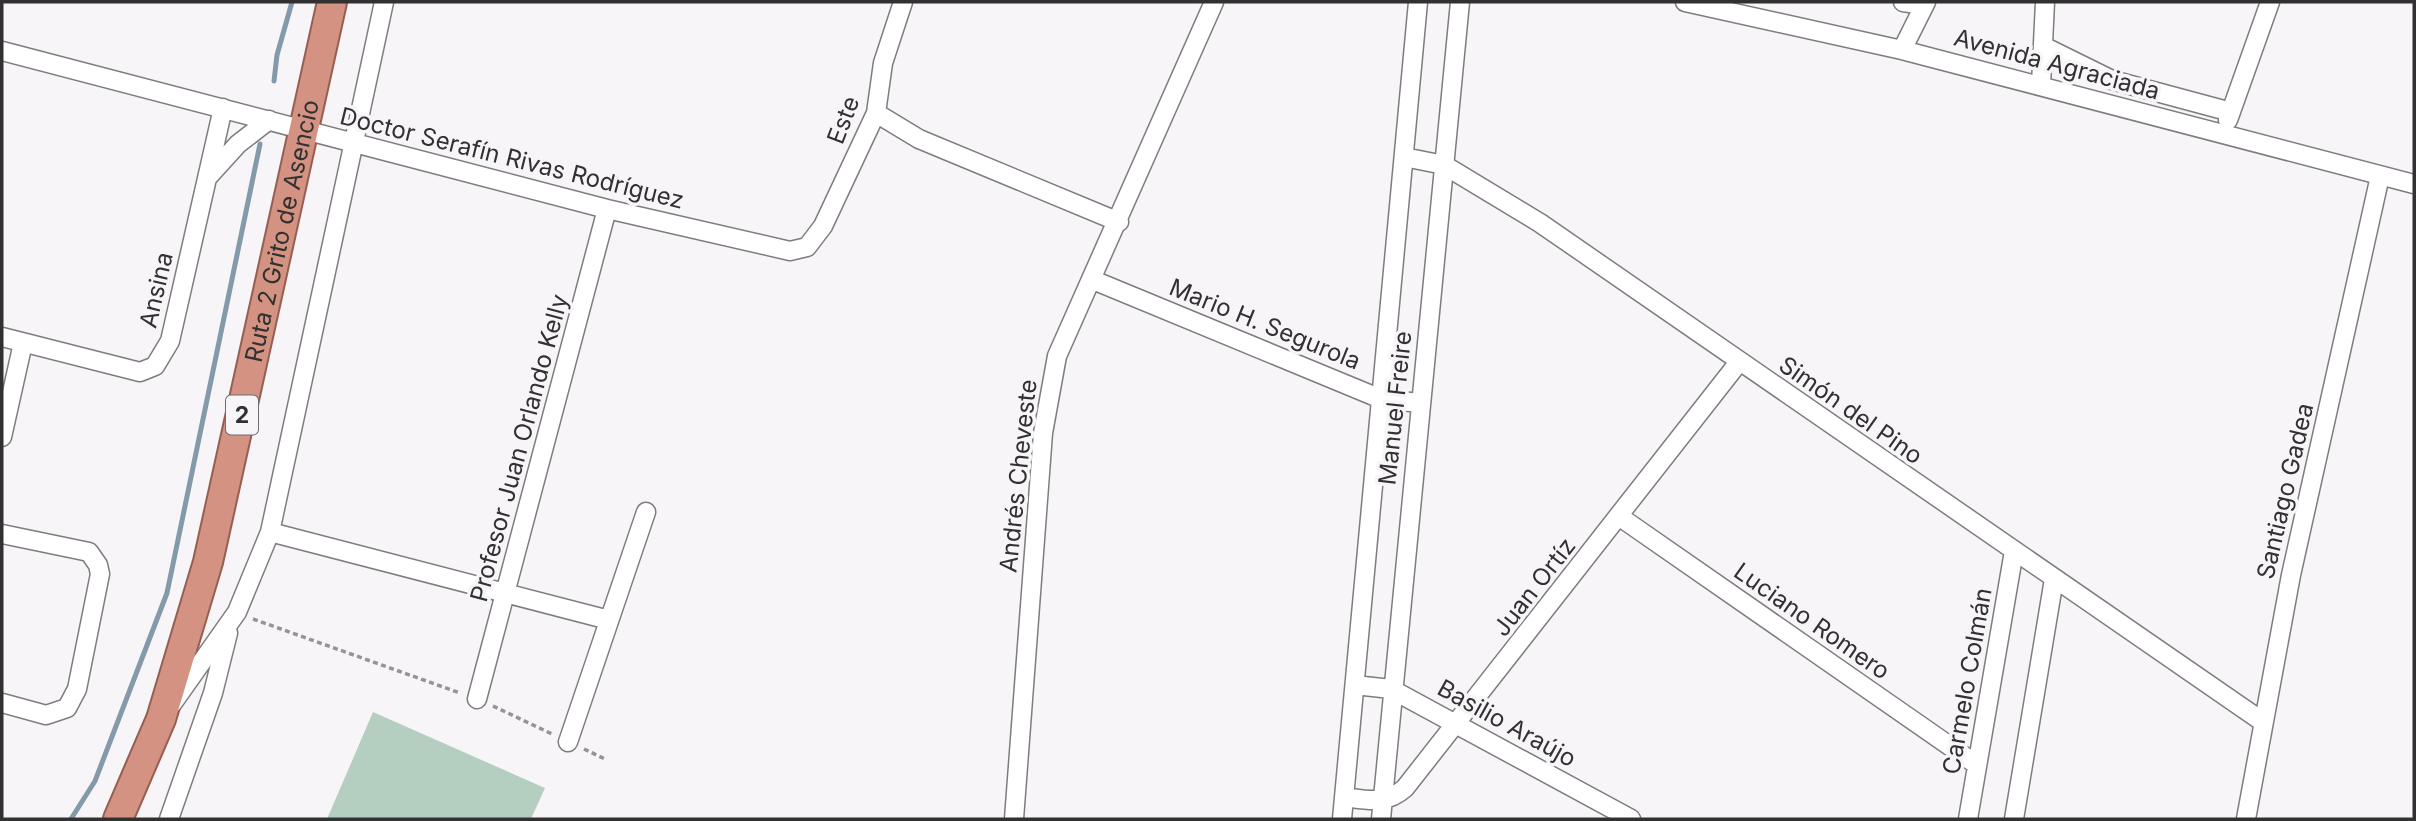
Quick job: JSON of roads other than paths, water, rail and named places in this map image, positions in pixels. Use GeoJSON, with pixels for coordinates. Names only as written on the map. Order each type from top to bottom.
{"type":"FeatureCollection","features":[{"type":"Feature","properties":{"kind":"highway","name":"Ruta 2 Grito de Asencio"},"geometry":{"type":"LineString","coordinates":[[118,819],[161,719],[195,612],[219,516],[332,2]]}},
{"type":"Feature","properties":{"kind":"street"},"geometry":{"type":"LineString","coordinates":[[169,819],[213,693],[234,617],[270,532],[384,2]]}},
{"type":"Feature","properties":{"kind":"street","name":"Este"},"geometry":{"type":"LineString","coordinates":[[807,247],[831,211],[876,113],[883,63],[903,2]]}},
{"type":"Feature","properties":{"kind":"street","name":"Andrés Cheveste"},"geometry":{"type":"LineString","coordinates":[[1014,819],[1046,401],[1057,356],[1119,222],[1214,2]]}},
{"type":"Feature","properties":{"kind":"street","name":"Manuel Freire"},"geometry":{"type":"LineString","coordinates":[[1342,819],[1418,2]]}},
{"type":"Feature","properties":{"kind":"street","name":"Manuel Freire"},"geometry":{"type":"LineString","coordinates":[[1382,810],[1391,689],[1460,2]]}},
{"type":"Feature","properties":{"kind":"street","name":"Avenida Agraciada"},"geometry":{"type":"LineString","coordinates":[[1685,2],[1902,50],[2414,184]]}},
{"type":"Feature","properties":{"kind":"street"},"geometry":{"type":"LineString","coordinates":[[1902,50],[1925,4],[1903,2]]}},
{"type":"Feature","properties":{"kind":"street"},"geometry":{"type":"LineString","coordinates":[[2041,85],[2045,2]]}},
{"type":"Feature","properties":{"kind":"street"},"geometry":{"type":"LineString","coordinates":[[2223,133],[2270,2]]}},
{"type":"Feature","properties":{"kind":"street"},"geometry":{"type":"LineString","coordinates":[[2043,46],[2112,80],[2231,112]]}},
{"type":"Feature","properties":{"kind":"street","name":"Doctor Serafín Rivas Rodríguez"},"geometry":{"type":"LineString","coordinates":[[2,51],[607,209],[772,249],[790,251],[807,247]]}},
{"type":"Feature","properties":{"kind":"street","name":"Ansina"},"geometry":{"type":"LineString","coordinates":[[2,337],[140,372],[155,366],[170,341],[223,108]]}},
{"type":"Feature","properties":{"kind":"street"},"geometry":{"type":"LineString","coordinates":[[876,113],[919,139],[1119,222]]}},
{"type":"Feature","properties":{"kind":"street"},"geometry":{"type":"LineString","coordinates":[[206,180],[238,144],[269,120]]}},
{"type":"Feature","properties":{"kind":"street","name":"Simón del Pino"},"geometry":{"type":"LineString","coordinates":[[1404,157],[1444,165],[1540,223],[2263,722]]}},
{"type":"Feature","properties":{"kind":"street","name":"Santiago Gadea"},"geometry":{"type":"LineString","coordinates":[[2246,819],[2291,575],[2380,176]]}},
{"type":"Feature","properties":{"kind":"street","name":"Profesor Juan Orlando Kelly"},"geometry":{"type":"LineString","coordinates":[[477,699],[607,209]]}},
{"type":"Feature","properties":{"kind":"street","name":"Mario H. Segurola"},"geometry":{"type":"LineString","coordinates":[[1093,280],[1381,399],[1420,402]]}},
{"type":"Feature","properties":{"kind":"street"},"geometry":{"type":"LineString","coordinates":[[2,437],[23,342]]}},
{"type":"Feature","properties":{"kind":"street","name":"Juan Ortíz"},"geometry":{"type":"LineString","coordinates":[[1382,810],[1405,788],[1457,723],[1739,362]]}},
{"type":"Feature","properties":{"kind":"street"},"geometry":{"type":"LineString","coordinates":[[568,742],[646,512]]}},
{"type":"Feature","properties":{"kind":"street","name":"Luciano Romero"},"geometry":{"type":"LineString","coordinates":[[1620,517],[1977,765]]}},
{"type":"Feature","properties":{"kind":"street"},"geometry":{"type":"LineString","coordinates":[[270,532],[609,620]]}},
{"type":"Feature","properties":{"kind":"street"},"geometry":{"type":"LineString","coordinates":[[2,534],[89,552],[98,565],[100,574],[77,689],[66,708],[46,715],[2,703]]}},
{"type":"Feature","properties":{"kind":"street","name":"Carmelo Colmán"},"geometry":{"type":"LineString","coordinates":[[1968,819],[2014,551]]}},
{"type":"Feature","properties":{"kind":"street"},"geometry":{"type":"LineString","coordinates":[[2014,819],[2054,579]]}},
{"type":"Feature","properties":{"kind":"street"},"geometry":{"type":"LineString","coordinates":[[161,719],[234,617]]}},
{"type":"Feature","properties":{"kind":"street","name":"Basilio Araújo"},"geometry":{"type":"LineString","coordinates":[[1355,685],[1391,689],[1631,819]]}},
{"type":"Feature","properties":{"kind":"street"},"geometry":{"type":"LineString","coordinates":[[1344,797],[1382,810]]}},
{"type":"Feature","properties":{"kind":"waterway"},"geometry":{"type":"LineString","coordinates":[[274,81],[277,55],[292,2]]}},
{"type":"Feature","properties":{"kind":"waterway"},"geometry":{"type":"LineString","coordinates":[[71,819],[95,781],[167,593],[260,144]]}}]}
